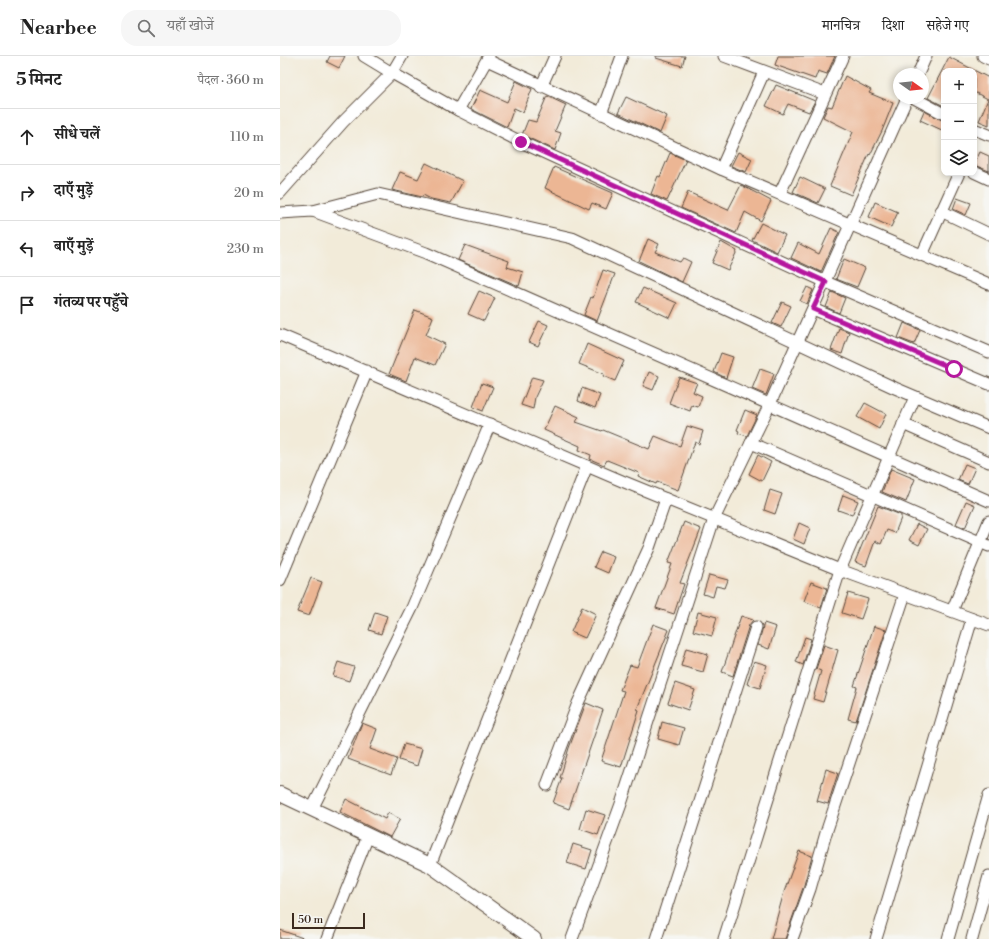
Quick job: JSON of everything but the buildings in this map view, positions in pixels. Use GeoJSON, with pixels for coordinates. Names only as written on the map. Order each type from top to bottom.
{"type":"FeatureCollection","features":[{"type":"Feature","properties":{"kind":"main road"},"geometry":{"type":"LineString","coordinates":[[280,794],[430,865],[534,939]]}},
{"type":"Feature","properties":{"kind":"street"},"geometry":{"type":"LineString","coordinates":[[364,56],[458,110],[528,145],[826,282],[989,352]]}},
{"type":"Feature","properties":{"kind":"street"},"geometry":{"type":"LineString","coordinates":[[280,193],[343,122],[392,73],[402,56]]}},
{"type":"Feature","properties":{"kind":"street"},"geometry":{"type":"LineString","coordinates":[[541,87],[555,56]]}},
{"type":"Feature","properties":{"kind":"street"},"geometry":{"type":"LineString","coordinates":[[600,114],[622,56]]}},
{"type":"Feature","properties":{"kind":"street"},"geometry":{"type":"LineString","coordinates":[[724,56],[826,94]]}},
{"type":"Feature","properties":{"kind":"street"},"geometry":{"type":"LineString","coordinates":[[780,193],[843,56]]}},
{"type":"Feature","properties":{"kind":"street"},"geometry":{"type":"LineString","coordinates":[[921,68],[926,56]]}},
{"type":"Feature","properties":{"kind":"street"},"geometry":{"type":"LineString","coordinates":[[983,56],[989,59]]}},
{"type":"Feature","properties":{"kind":"street"},"geometry":{"type":"LineString","coordinates":[[458,110],[488,58],[541,87],[721,169],[780,193],[850,225],[922,254],[989,284]]}},
{"type":"Feature","properties":{"kind":"street"},"geometry":{"type":"LineString","coordinates":[[721,169],[764,72]]}},
{"type":"Feature","properties":{"kind":"street"},"geometry":{"type":"LineString","coordinates":[[572,939],[621,804],[714,519],[769,406],[826,282],[904,104]]}},
{"type":"Feature","properties":{"kind":"street"},"geometry":{"type":"LineString","coordinates":[[925,104],[941,112]]}},
{"type":"Feature","properties":{"kind":"street"},"geometry":{"type":"LineString","coordinates":[[977,133],[989,135]]}},
{"type":"Feature","properties":{"kind":"street"},"geometry":{"type":"LineString","coordinates":[[977,173],[989,179]]}},
{"type":"Feature","properties":{"kind":"street"},"geometry":{"type":"LineString","coordinates":[[922,254],[958,176]]}},
{"type":"Feature","properties":{"kind":"street"},"geometry":{"type":"LineString","coordinates":[[280,213],[313,211],[378,194],[572,238],[915,397],[989,428]]}},
{"type":"Feature","properties":{"kind":"street"},"geometry":{"type":"LineString","coordinates":[[313,211],[426,253],[769,406],[989,501]]}},
{"type":"Feature","properties":{"kind":"street"},"geometry":{"type":"LineString","coordinates":[[941,211],[989,234]]}},
{"type":"Feature","properties":{"kind":"street"},"geometry":{"type":"LineString","coordinates":[[813,309],[989,384]]}},
{"type":"Feature","properties":{"kind":"street"},"geometry":{"type":"LineString","coordinates":[[280,335],[714,519],[840,570],[989,625]]}},
{"type":"Feature","properties":{"kind":"street"},"geometry":{"type":"LineString","coordinates":[[280,580],[367,371]]}},
{"type":"Feature","properties":{"kind":"street"},"geometry":{"type":"LineString","coordinates":[[724,939],[840,570],[873,497],[888,458],[915,397]]}},
{"type":"Feature","properties":{"kind":"street"},"geometry":{"type":"LineString","coordinates":[[312,809],[412,608],[490,424]]}},
{"type":"Feature","properties":{"kind":"street"},"geometry":{"type":"LineString","coordinates":[[904,424],[989,462]]}},
{"type":"Feature","properties":{"kind":"street"},"geometry":{"type":"LineString","coordinates":[[751,443],[873,497],[985,544]]}},
{"type":"Feature","properties":{"kind":"street"},"geometry":{"type":"LineString","coordinates":[[430,865],[587,466]]}},
{"type":"Feature","properties":{"kind":"street"},"geometry":{"type":"LineString","coordinates":[[547,785],[578,704],[649,548],[666,499]]}},
{"type":"Feature","properties":{"kind":"street"},"geometry":{"type":"LineString","coordinates":[[952,611],[985,544],[989,521]]}},
{"type":"Feature","properties":{"kind":"street"},"geometry":{"type":"LineString","coordinates":[[792,939],[810,889],[826,833],[904,594]]}},
{"type":"Feature","properties":{"kind":"street"},"geometry":{"type":"LineString","coordinates":[[876,939],[972,619]]}},
{"type":"Feature","properties":{"kind":"street"},"geometry":{"type":"LineString","coordinates":[[656,939],[756,627]]}},
{"type":"Feature","properties":{"kind":"street"},"geometry":{"type":"LineString","coordinates":[[948,939],[988,800]]}},
{"type":"Feature","properties":{"kind":"street"},"geometry":{"type":"LineString","coordinates":[[327,939],[368,836]]}},
{"type":"Feature","properties":{"kind":"street"},"geometry":{"type":"LineString","coordinates":[[972,939],[989,876]]}},
{"type":"Feature","properties":{"kind":"route"},"geometry":{"type":"LineString","coordinates":[[521,142],[826,282],[813,309],[954,369]]}}]}
